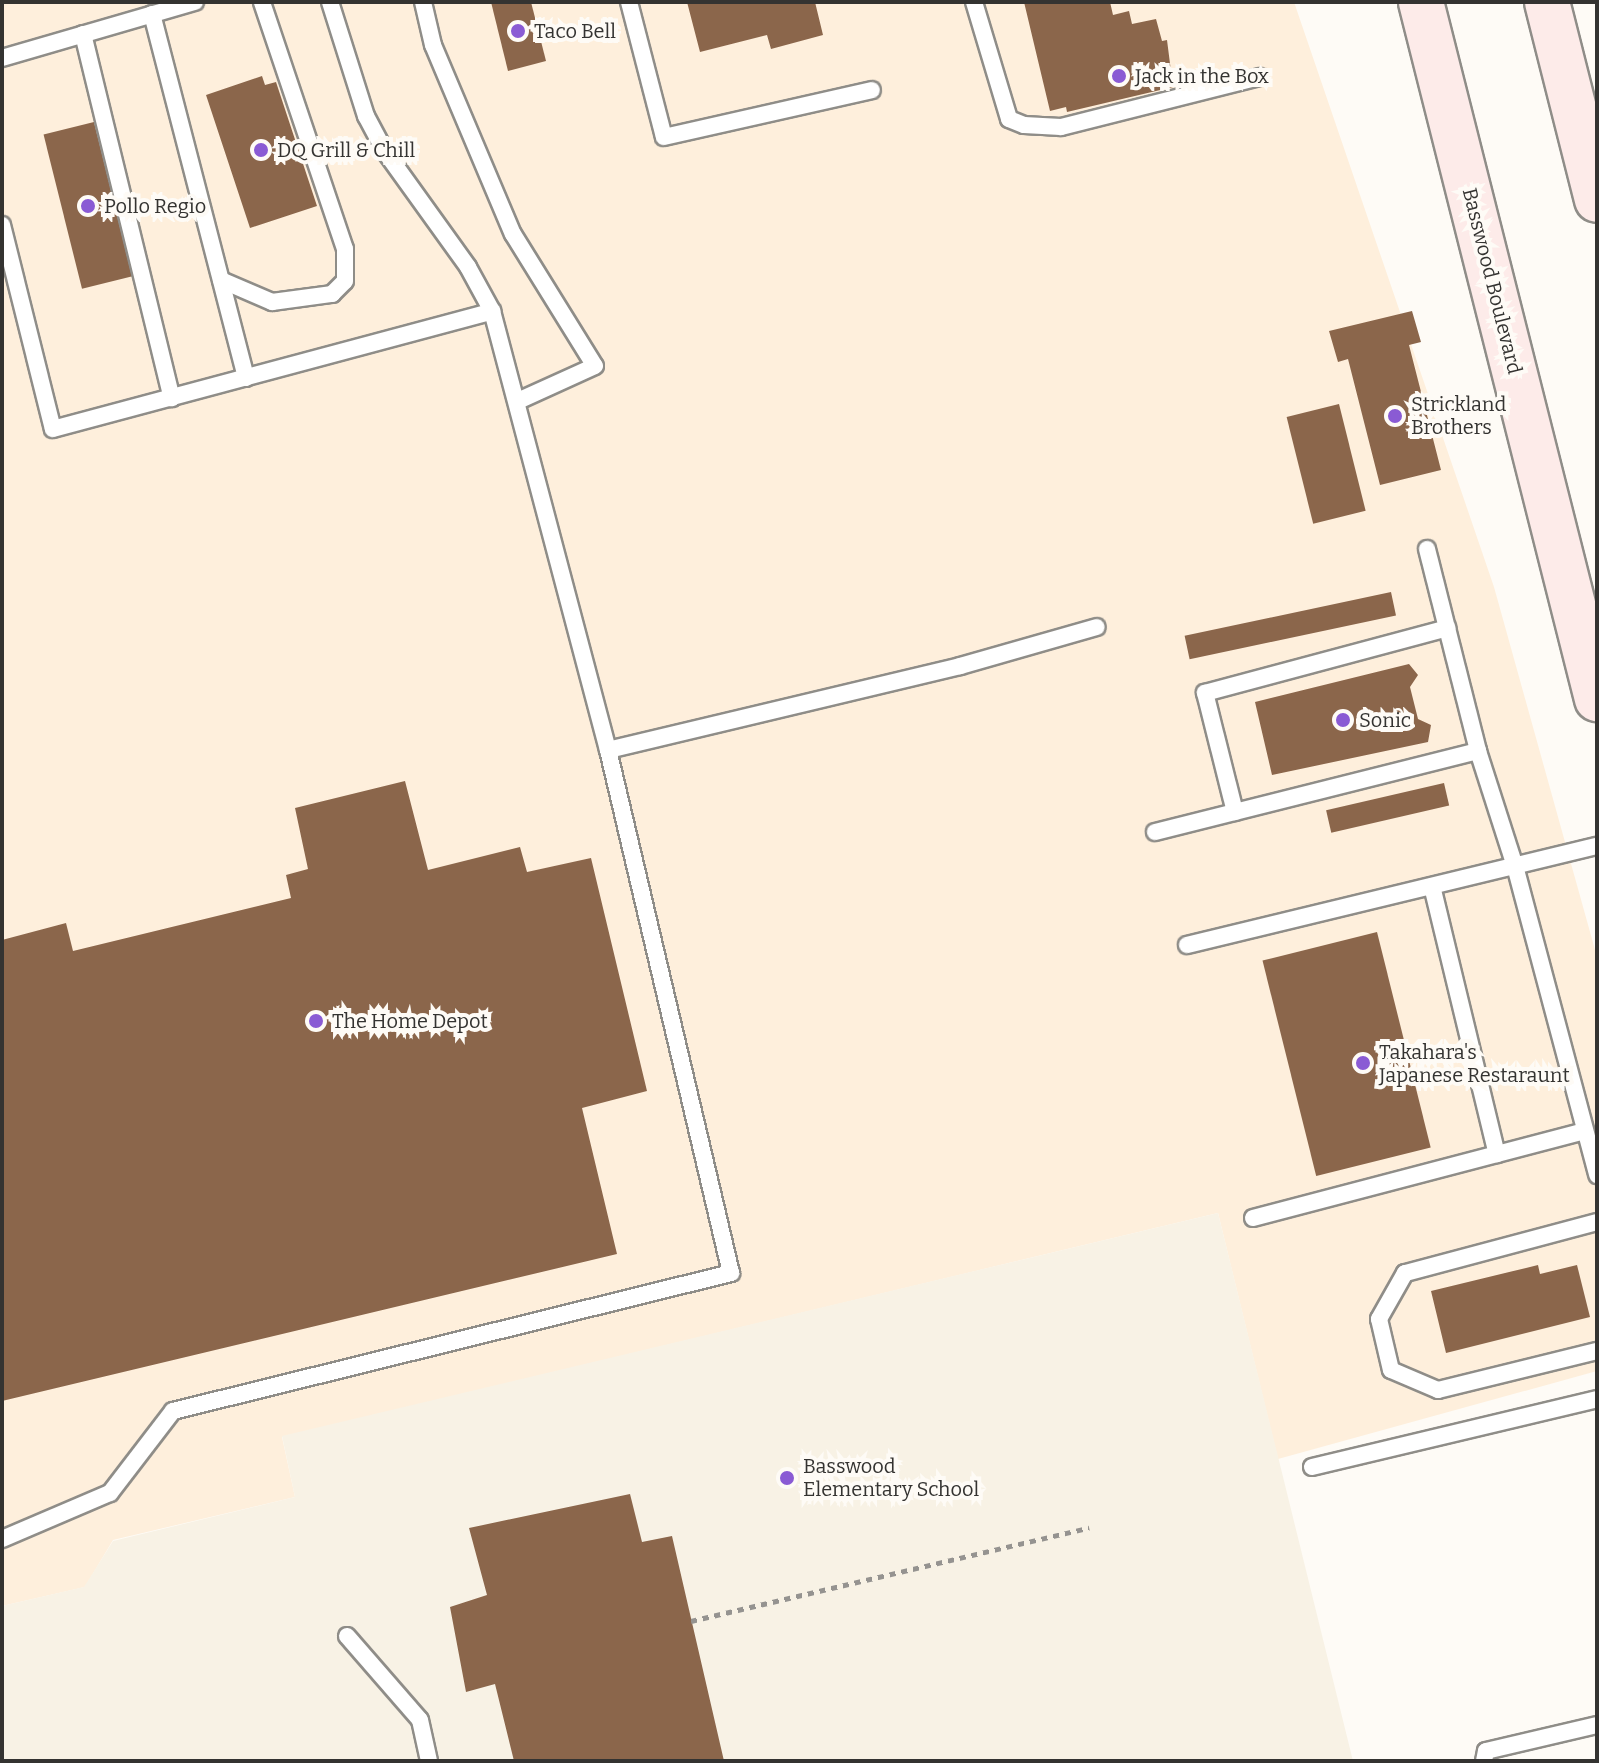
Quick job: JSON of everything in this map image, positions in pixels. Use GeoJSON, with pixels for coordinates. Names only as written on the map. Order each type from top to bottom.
{"type":"FeatureCollection","features":[{"type":"Feature","properties":{"kind":"main road","name":"Basswood Boulevard"},"geometry":{"type":"LineString","coordinates":[[1421,2],[1597,699]]}},
{"type":"Feature","properties":{"kind":"main road"},"geometry":{"type":"LineString","coordinates":[[1547,2],[1597,200]]}},
{"type":"Feature","properties":{"kind":"lane"},"geometry":{"type":"LineString","coordinates":[[2,58],[195,2]]}},
{"type":"Feature","properties":{"kind":"lane"},"geometry":{"type":"LineString","coordinates":[[221,280],[272,302],[332,294],[345,281],[345,249],[262,2]]}},
{"type":"Feature","properties":{"kind":"lane"},"geometry":{"type":"LineString","coordinates":[[2,1539],[110,1493],[173,1411],[731,1273],[608,750],[492,311],[468,267],[384,150],[366,116],[330,2]]}},
{"type":"Feature","properties":{"kind":"lane"},"geometry":{"type":"LineString","coordinates":[[423,2],[433,45],[513,234],[595,366],[518,401]]}},
{"type":"Feature","properties":{"kind":"lane"},"geometry":{"type":"LineString","coordinates":[[629,2],[664,137],[872,90]]}},
{"type":"Feature","properties":{"kind":"lane"},"geometry":{"type":"LineString","coordinates":[[974,2],[1009,119],[1024,125],[1061,127],[1260,77]]}},
{"type":"Feature","properties":{"kind":"lane"},"geometry":{"type":"LineString","coordinates":[[152,14],[246,378]]}},
{"type":"Feature","properties":{"kind":"lane"},"geometry":{"type":"LineString","coordinates":[[83,34],[172,398]]}},
{"type":"Feature","properties":{"kind":"lane"},"geometry":{"type":"LineString","coordinates":[[2,225],[53,429],[492,311]]}},
{"type":"Feature","properties":{"kind":"lane"},"geometry":{"type":"LineString","coordinates":[[1427,549],[1478,751],[1515,866],[1597,1175]]}},
{"type":"Feature","properties":{"kind":"lane"},"geometry":{"type":"LineString","coordinates":[[608,750],[945,670],[1097,627]]}},
{"type":"Feature","properties":{"kind":"lane"},"geometry":{"type":"LineString","coordinates":[[1235,812],[1205,693],[1447,628]]}},
{"type":"Feature","properties":{"kind":"lane"},"geometry":{"type":"LineString","coordinates":[[1155,832],[1478,751]]}},
{"type":"Feature","properties":{"kind":"lane"},"geometry":{"type":"LineString","coordinates":[[1187,945],[1597,846]]}},
{"type":"Feature","properties":{"kind":"lane"},"geometry":{"type":"LineString","coordinates":[[1432,886],[1497,1154]]}},
{"type":"Feature","properties":{"kind":"lane"},"geometry":{"type":"LineString","coordinates":[[1253,1218],[1585,1131]]}},
{"type":"Feature","properties":{"kind":"lane"},"geometry":{"type":"LineString","coordinates":[[1597,1222],[1405,1273],[1379,1319],[1391,1370],[1438,1390],[1597,1351]]}},
{"type":"Feature","properties":{"kind":"lane"},"geometry":{"type":"LineString","coordinates":[[1312,1467],[1597,1399]]}},
{"type":"Feature","properties":{"kind":"lane"},"geometry":{"type":"LineString","coordinates":[[347,1636],[420,1720],[429,1761]]}},
{"type":"Feature","properties":{"kind":"lane"},"geometry":{"type":"LineString","coordinates":[[1484,1761],[1486,1751],[1597,1725]]}},
{"type":"Feature","properties":{"kind":"path"},"geometry":{"type":"LineString","coordinates":[[691,1621],[1089,1528]]}},
{"type":"Feature","properties":{"kind":"shaded area"},"geometry":{"type":"Polygon","coordinates":[[[2,2],[1294,2],[1494,587],[1597,957],[1597,1371],[1278,1459],[1218,1213],[282,1437],[295,1497],[113,1540],[85,1587],[2,1606],[2,2]]]}},
{"type":"Feature","properties":{"kind":"shaded area","name":"Basswood Elementary School"},"geometry":{"type":"Polygon","coordinates":[[[1218,1213],[1353,1761],[2,1761],[2,1606],[84,1587],[113,1541],[295,1497],[282,1436],[1218,1213]]]}},
{"type":"Feature","properties":{"kind":"building","name":"Taco Bell"},"geometry":{"type":"Polygon","coordinates":[[[491,2],[531,2],[546,61],[508,71],[491,2]]]}},
{"type":"Feature","properties":{"kind":"building"},"geometry":{"type":"Polygon","coordinates":[[[687,2],[815,2],[823,35],[771,49],[767,35],[700,52],[687,2]]]}},
{"type":"Feature","properties":{"kind":"building"},"geometry":{"type":"Polygon","coordinates":[[[1024,2],[1110,2],[1113,15],[1129,11],[1132,24],[1156,19],[1162,41],[1167,40],[1173,87],[1067,112],[1066,107],[1050,111],[1024,2]]]}},
{"type":"Feature","properties":{"kind":"building","name":"DQ Grill & Chill"},"geometry":{"type":"Polygon","coordinates":[[[262,76],[265,85],[276,82],[317,206],[250,228],[206,95],[262,76]]]}},
{"type":"Feature","properties":{"kind":"building","name":"Pollo Regio"},"geometry":{"type":"Polygon","coordinates":[[[94,122],[132,276],[82,289],[44,135],[94,122]]]}},
{"type":"Feature","properties":{"kind":"building","name":"Strickland Brothers"},"geometry":{"type":"Polygon","coordinates":[[[1412,311],[1421,342],[1409,345],[1441,470],[1380,485],[1348,359],[1338,362],[1329,331],[1412,311]]]}},
{"type":"Feature","properties":{"kind":"building"},"geometry":{"type":"Polygon","coordinates":[[[1339,404],[1366,511],[1313,524],[1287,417],[1339,404]]]}},
{"type":"Feature","properties":{"kind":"building"},"geometry":{"type":"Polygon","coordinates":[[[1391,592],[1396,615],[1190,659],[1185,636],[1391,592]]]}},
{"type":"Feature","properties":{"kind":"building","name":"Sonic"},"geometry":{"type":"Polygon","coordinates":[[[1409,664],[1418,675],[1410,687],[1418,719],[1431,725],[1428,742],[1272,775],[1255,702],[1409,664]]]}},
{"type":"Feature","properties":{"kind":"building","name":"The Home Depot"},"geometry":{"type":"Polygon","coordinates":[[[405,781],[428,870],[520,847],[527,872],[591,858],[647,1091],[582,1108],[617,1254],[2,1401],[2,940],[66,923],[73,951],[291,898],[286,875],[308,869],[295,808],[405,781]]]}},
{"type":"Feature","properties":{"kind":"building"},"geometry":{"type":"Polygon","coordinates":[[[1444,783],[1449,805],[1331,833],[1326,810],[1444,783]]]}},
{"type":"Feature","properties":{"kind":"building"},"geometry":{"type":"Polygon","coordinates":[[[1377,932],[1431,1147],[1316,1176],[1263,961],[1377,932]]]}},
{"type":"Feature","properties":{"kind":"building"},"geometry":{"type":"Polygon","coordinates":[[[1538,1265],[1540,1274],[1577,1265],[1590,1317],[1446,1353],[1431,1291],[1538,1265]]]}},
{"type":"Feature","properties":{"kind":"building"},"geometry":{"type":"Polygon","coordinates":[[[630,1494],[642,1542],[672,1536],[724,1761],[514,1761],[495,1684],[466,1692],[450,1607],[487,1595],[469,1528],[630,1494]]]}},
{"type":"Feature","properties":{"kind":"place","name":"Taco Bell"},"geometry":{"type":"Point","coordinates":[518,31]}},
{"type":"Feature","properties":{"kind":"place","name":"Jack in the Box"},"geometry":{"type":"Point","coordinates":[1119,76]}},
{"type":"Feature","properties":{"kind":"place","name":"DQ Grill & Chill"},"geometry":{"type":"Point","coordinates":[261,150]}},
{"type":"Feature","properties":{"kind":"place","name":"Pollo Regio"},"geometry":{"type":"Point","coordinates":[88,206]}},
{"type":"Feature","properties":{"kind":"place","name":"Strickland Brothers"},"geometry":{"type":"Point","coordinates":[1395,416]}},
{"type":"Feature","properties":{"kind":"place","name":"Sonic"},"geometry":{"type":"Point","coordinates":[1343,720]}},
{"type":"Feature","properties":{"kind":"place","name":"The Home Depot"},"geometry":{"type":"Point","coordinates":[316,1021]}},
{"type":"Feature","properties":{"kind":"place","name":"Takahara's Japanese Restaraunt"},"geometry":{"type":"Point","coordinates":[1363,1063]}},
{"type":"Feature","properties":{"kind":"place","name":"Basswood Elementary School"},"geometry":{"type":"Point","coordinates":[787,1478]}}]}
